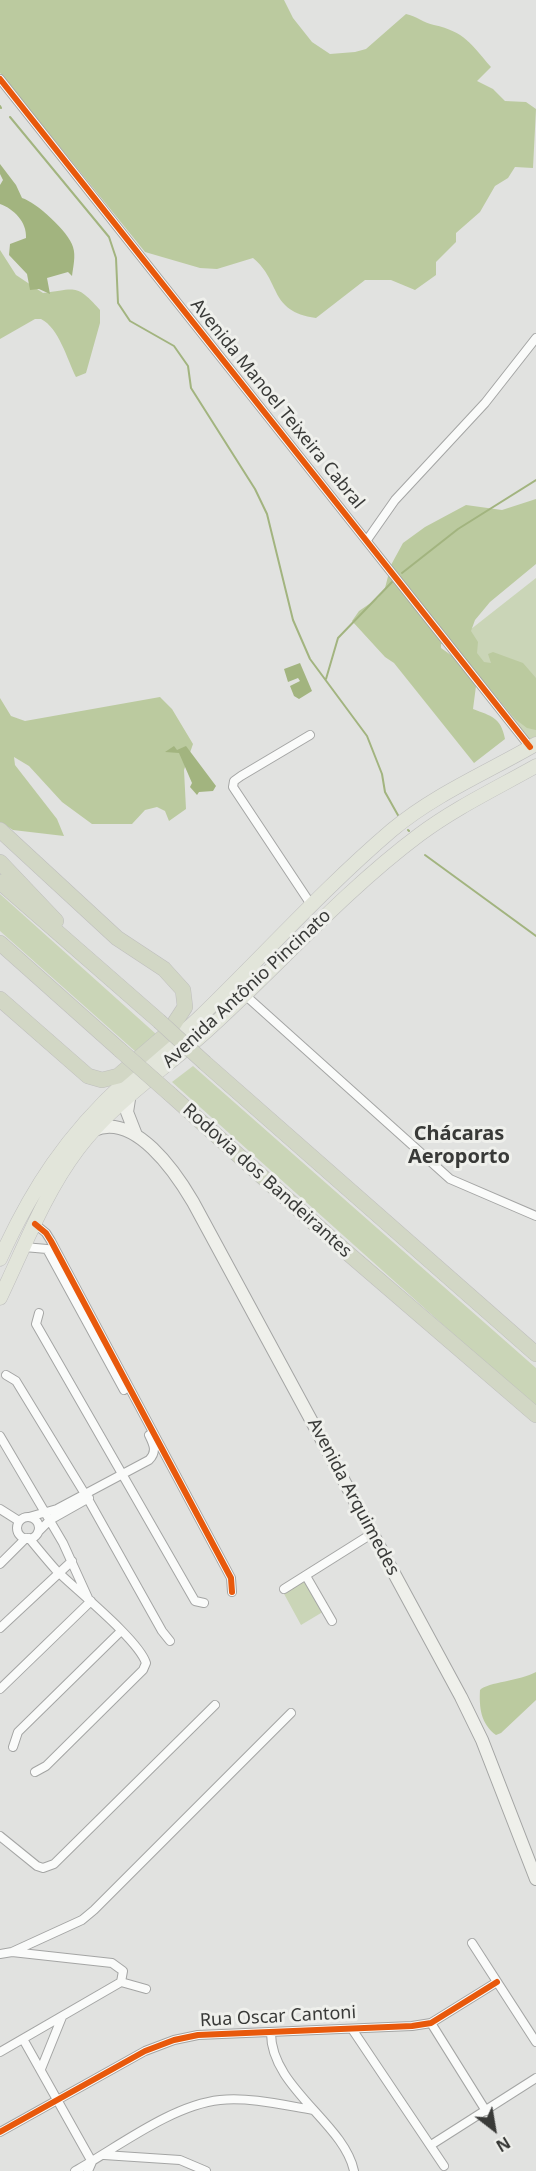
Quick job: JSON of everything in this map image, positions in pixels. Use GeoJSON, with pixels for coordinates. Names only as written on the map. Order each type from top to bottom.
{"type":"FeatureCollection","features":[{"type":"Feature","properties":{"kind":"highway"},"geometry":{"type":"LineString","coordinates":[[0,830],[117,938],[170,974],[183,990],[185,1004],[179,1020],[168,1033],[122,1073],[102,1080],[88,1076],[0,999]]}},
{"type":"Feature","properties":{"kind":"highway"},"geometry":{"type":"LineString","coordinates":[[0,862],[69,935],[94,967]]}},
{"type":"Feature","properties":{"kind":"highway"},"geometry":{"type":"LineString","coordinates":[[0,882],[536,1354]]}},
{"type":"Feature","properties":{"kind":"highway","name":"Rodovia dos Bandeirantes"},"geometry":{"type":"LineString","coordinates":[[0,943],[343,1249],[536,1415]]}},
{"type":"Feature","properties":{"kind":"highway"},"geometry":{"type":"LineString","coordinates":[[0,957],[75,1011]]}},
{"type":"Feature","properties":{"kind":"main road","name":"Avenida Antônio Pincinato"},"geometry":{"type":"LineString","coordinates":[[0,1259],[45,1172],[87,1120],[123,1083],[199,1018],[312,906],[381,842],[426,806],[534,748]]}},
{"type":"Feature","properties":{"kind":"main road","name":"Avenida Antônio Pincinato"},"geometry":{"type":"LineString","coordinates":[[0,1298],[59,1177],[92,1131],[130,1093],[171,1061],[245,995],[351,892],[420,834],[536,766]]}},
{"type":"Feature","properties":{"kind":"main road"},"geometry":{"type":"LineString","coordinates":[[351,892],[357,880],[386,854],[387,847],[381,842]]}},
{"type":"Feature","properties":{"kind":"main road"},"geometry":{"type":"LineString","coordinates":[[312,906],[319,910],[333,909]]}},
{"type":"Feature","properties":{"kind":"main road"},"geometry":{"type":"LineString","coordinates":[[130,1093],[127,1112],[136,1135]]}},
{"type":"Feature","properties":{"kind":"main road","name":"Avenida Arquimedes"},"geometry":{"type":"LineString","coordinates":[[92,1131],[107,1126],[136,1135],[175,1171],[373,1533],[482,1740],[536,1878]]}},
{"type":"Feature","properties":{"kind":"main road"},"geometry":{"type":"LineString","coordinates":[[10,1237],[24,1227],[35,1224]]}},
{"type":"Feature","properties":{"kind":"street","name":"Avenida Manoel Teixeira Cabral"},"geometry":{"type":"LineString","coordinates":[[0,79],[534,748]]}},
{"type":"Feature","properties":{"kind":"street"},"geometry":{"type":"LineString","coordinates":[[367,540],[395,500],[485,403],[536,338]]}},
{"type":"Feature","properties":{"kind":"street"},"geometry":{"type":"LineString","coordinates":[[310,735],[241,776],[234,782],[233,787],[312,906]]}},
{"type":"Feature","properties":{"kind":"street"},"geometry":{"type":"LineString","coordinates":[[245,995],[450,1179],[536,1216]]}},
{"type":"Feature","properties":{"kind":"street"},"geometry":{"type":"LineString","coordinates":[[35,1224],[46,1233],[51,1241],[231,1578],[232,1592]]}},
{"type":"Feature","properties":{"kind":"street"},"geometry":{"type":"LineString","coordinates":[[24,1246],[46,1249],[153,1443],[153,1456],[124,1476]]}},
{"type":"Feature","properties":{"kind":"street"},"geometry":{"type":"LineString","coordinates":[[39,1312],[36,1324],[195,1601],[204,1603]]}},
{"type":"Feature","properties":{"kind":"street"},"geometry":{"type":"LineString","coordinates":[[6,1376],[16,1381],[170,1641]]}},
{"type":"Feature","properties":{"kind":"street"},"geometry":{"type":"LineString","coordinates":[[0,1436],[43,1512],[50,1520],[89,1599]]}},
{"type":"Feature","properties":{"kind":"street"},"geometry":{"type":"LineString","coordinates":[[0,1564],[50,1520],[124,1476],[166,1456]]}},
{"type":"Feature","properties":{"kind":"street"},"geometry":{"type":"LineString","coordinates":[[20,1521],[86,1497]]}},
{"type":"Feature","properties":{"kind":"street"},"geometry":{"type":"LineString","coordinates":[[0,1509],[20,1521]]}},
{"type":"Feature","properties":{"kind":"street"},"geometry":{"type":"LineString","coordinates":[[29,1517],[37,1522],[38,1532]]}},
{"type":"Feature","properties":{"kind":"street"},"geometry":{"type":"LineString","coordinates":[[20,1521],[18,1532],[28,1538],[58,1572],[89,1599],[143,1656],[146,1663],[143,1670],[46,1766],[35,1772]]}},
{"type":"Feature","properties":{"kind":"street"},"geometry":{"type":"LineString","coordinates":[[284,1589],[373,1533]]}},
{"type":"Feature","properties":{"kind":"street"},"geometry":{"type":"LineString","coordinates":[[0,1629],[72,1561]]}},
{"type":"Feature","properties":{"kind":"street"},"geometry":{"type":"LineString","coordinates":[[306,1576],[332,1621]]}},
{"type":"Feature","properties":{"kind":"street"},"geometry":{"type":"LineString","coordinates":[[0,1689],[89,1599]]}},
{"type":"Feature","properties":{"kind":"street"},"geometry":{"type":"LineString","coordinates":[[13,1747],[18,1731],[120,1632]]}},
{"type":"Feature","properties":{"kind":"street"},"geometry":{"type":"LineString","coordinates":[[0,1836],[38,1866],[43,1868],[54,1864],[215,1705]]}},
{"type":"Feature","properties":{"kind":"street"},"geometry":{"type":"LineString","coordinates":[[0,1954],[12,1952],[82,1920],[291,1713]]}},
{"type":"Feature","properties":{"kind":"street"},"geometry":{"type":"LineString","coordinates":[[472,1943],[536,2042]]}},
{"type":"Feature","properties":{"kind":"street"},"geometry":{"type":"LineString","coordinates":[[12,1952],[112,1963],[123,1971],[121,1982]]}},
{"type":"Feature","properties":{"kind":"street"},"geometry":{"type":"LineString","coordinates":[[0,2052],[121,1982],[146,1989]]}},
{"type":"Feature","properties":{"kind":"street","name":"Rua Oscar Cantoni"},"geometry":{"type":"LineString","coordinates":[[0,2132],[145,2051],[174,2040],[198,2035],[352,2029],[431,2023],[497,1982]]}},
{"type":"Feature","properties":{"kind":"street"},"geometry":{"type":"LineString","coordinates":[[41,2069],[62,2017]]}},
{"type":"Feature","properties":{"kind":"street"},"geometry":{"type":"LineString","coordinates":[[431,2023],[486,2110]]}},
{"type":"Feature","properties":{"kind":"street"},"geometry":{"type":"LineString","coordinates":[[352,2029],[444,2166]]}},
{"type":"Feature","properties":{"kind":"street"},"geometry":{"type":"LineString","coordinates":[[271,2032],[274,2053],[283,2070],[344,2148],[354,2171]]}},
{"type":"Feature","properties":{"kind":"street"},"geometry":{"type":"LineString","coordinates":[[23,2039],[92,2162]]}},
{"type":"Feature","properties":{"kind":"street"},"geometry":{"type":"LineString","coordinates":[[431,2145],[536,2078]]}},
{"type":"Feature","properties":{"kind":"street"},"geometry":{"type":"LineString","coordinates":[[75,2171],[182,2110],[201,2104],[247,2100],[313,2110]]}},
{"type":"Feature","properties":{"kind":"street"},"geometry":{"type":"LineString","coordinates":[[103,2155],[180,2160],[206,2171]]}},
{"type":"Feature","properties":{"kind":"street"},"geometry":{"type":"LineString","coordinates":[[88,2171],[92,2162]]}},
{"type":"Feature","properties":{"kind":"shaded area"},"geometry":{"type":"Polygon","coordinates":[[[0,0],[284,0],[293,18],[312,42],[330,54],[366,49],[406,14],[410,15],[460,35],[491,67],[477,81],[493,89],[505,101],[526,102],[536,109],[533,168],[515,167],[508,178],[495,186],[480,212],[456,233],[456,242],[436,262],[436,275],[415,290],[391,280],[365,280],[316,318],[301,314],[290,309],[283,302],[262,267],[253,258],[217,269],[200,268],[145,252],[0,73],[0,0]]]}},
{"type":"Feature","properties":{"kind":"shaded area"},"geometry":{"type":"Polygon","coordinates":[[[0,164],[16,185],[22,198],[51,218],[73,247],[72,276],[68,272],[47,278],[50,294],[39,289],[30,290],[27,274],[9,255],[10,244],[26,238],[26,232],[19,217],[0,204],[0,185],[3,180],[0,174],[0,164]]]}},
{"type":"Feature","properties":{"kind":"shaded area"},"geometry":{"type":"Polygon","coordinates":[[[0,250],[16,275],[43,293],[75,290],[86,295],[100,310],[100,323],[86,373],[76,377],[58,337],[53,329],[41,319],[35,319],[0,339],[0,250]]]}},
{"type":"Feature","properties":{"kind":"shaded area"},"geometry":{"type":"Polygon","coordinates":[[[536,499],[536,564],[490,602],[475,620],[471,631],[478,642],[477,653],[484,662],[491,663],[488,654],[493,652],[523,663],[536,678],[536,730],[527,728],[515,719],[456,648],[448,643],[441,644],[441,648],[458,660],[476,686],[473,709],[494,718],[501,726],[505,739],[474,763],[394,663],[385,657],[352,621],[359,611],[378,598],[385,588],[391,565],[403,543],[425,527],[466,505],[502,510],[536,499]]]}},
{"type":"Feature","properties":{"kind":"shaded area"},"geometry":{"type":"Polygon","coordinates":[[[536,578],[536,740],[528,739],[452,644],[536,578]]]}},
{"type":"Feature","properties":{"kind":"shaded area"},"geometry":{"type":"Polygon","coordinates":[[[300,663],[312,691],[299,699],[294,696],[290,686],[300,681],[298,678],[288,682],[284,669],[300,663]]]}},
{"type":"Feature","properties":{"kind":"shaded area"},"geometry":{"type":"Polygon","coordinates":[[[160,697],[172,709],[193,744],[184,770],[186,809],[169,821],[165,811],[157,807],[145,810],[132,824],[92,824],[62,802],[29,766],[14,757],[15,765],[57,819],[64,836],[13,830],[0,822],[0,698],[11,716],[25,721],[160,697]]]}},
{"type":"Feature","properties":{"kind":"shaded area"},"geometry":{"type":"Polygon","coordinates":[[[174,746],[177,750],[186,746],[216,786],[213,791],[199,792],[197,795],[190,787],[192,783],[179,753],[165,752],[174,746]]]}},
{"type":"Feature","properties":{"kind":"shaded area"},"geometry":{"type":"Polygon","coordinates":[[[0,894],[156,1034],[136,1052],[0,931],[0,894]]]}},
{"type":"Feature","properties":{"kind":"shaded area"},"geometry":{"type":"Polygon","coordinates":[[[193,1066],[536,1368],[536,1408],[172,1082],[193,1066]]]}},
{"type":"Feature","properties":{"kind":"shaded area"},"geometry":{"type":"Polygon","coordinates":[[[306,1576],[326,1610],[301,1625],[283,1592],[306,1576]]]}},
{"type":"Feature","properties":{"kind":"shaded area"},"geometry":{"type":"Polygon","coordinates":[[[536,1672],[536,1700],[496,1735],[484,1721],[480,1690],[536,1672]]]}},
{"type":"Feature","properties":{"kind":"waterway"},"geometry":{"type":"LineString","coordinates":[[10,117],[109,237],[116,258],[118,303],[130,321],[174,346],[188,366],[191,388],[255,489],[267,514],[293,620],[310,659],[367,736],[382,774],[385,792],[399,817]]}},
{"type":"Feature","properties":{"kind":"waterway"},"geometry":{"type":"LineString","coordinates":[[402,573],[458,529],[536,480]]}},
{"type":"Feature","properties":{"kind":"waterway"},"geometry":{"type":"LineString","coordinates":[[326,679],[338,638],[392,582]]}},
{"type":"Feature","properties":{"kind":"waterway"},"geometry":{"type":"LineString","coordinates":[[425,855],[536,936]]}},
{"type":"Feature","properties":{"kind":"cycle path"},"geometry":{"type":"LineString","coordinates":[[0,79],[530,747]]}},
{"type":"Feature","properties":{"kind":"cycle path"},"geometry":{"type":"LineString","coordinates":[[35,1224],[46,1233],[51,1241],[231,1578],[232,1592]]}},
{"type":"Feature","properties":{"kind":"cycle path"},"geometry":{"type":"LineString","coordinates":[[0,2132],[145,2051],[174,2040],[198,2035],[412,2026],[431,2023],[497,1982]]}},
{"type":"Feature","properties":{"kind":"district","name":"Chácaras Aeroporto"},"geometry":{"type":"Point","coordinates":[459,1146]}}]}
